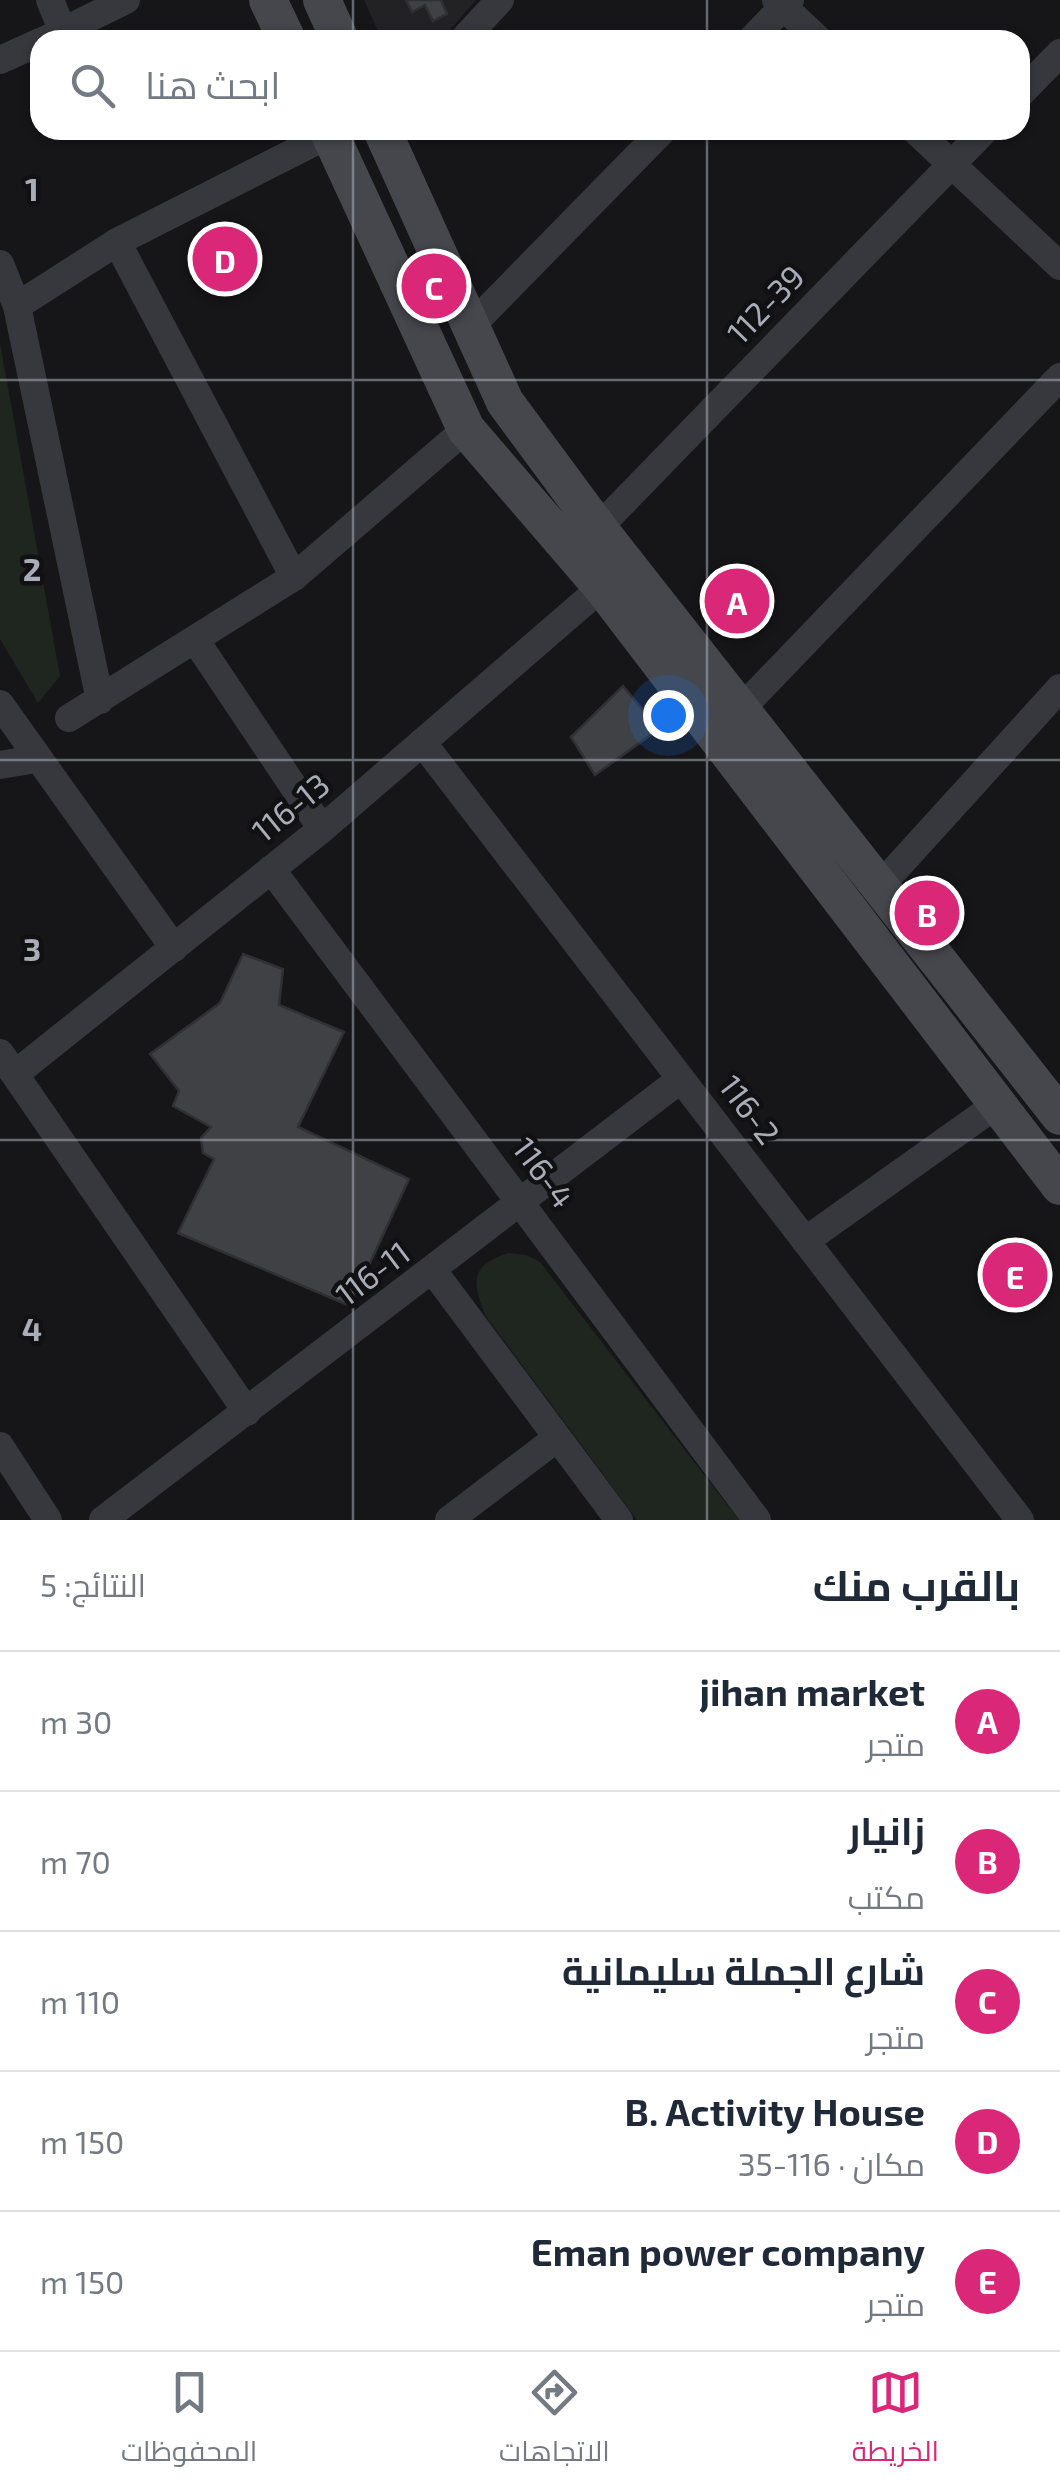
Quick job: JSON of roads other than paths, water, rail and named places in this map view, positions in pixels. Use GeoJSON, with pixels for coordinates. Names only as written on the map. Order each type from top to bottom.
{"type":"FeatureCollection","features":[{"type":"Feature","properties":{"kind":"main road"},"geometry":{"type":"LineString","coordinates":[[268,0],[282,30]]}},
{"type":"Feature","properties":{"kind":"main road"},"geometry":{"type":"LineString","coordinates":[[322,0],[336,30]]}},
{"type":"Feature","properties":{"kind":"main road"},"geometry":{"type":"LineString","coordinates":[[334,140],[466,429],[602,586],[1060,1186]]}},
{"type":"Feature","properties":{"kind":"main road"},"geometry":{"type":"LineString","coordinates":[[387,140],[505,402],[598,528],[1060,1116]]}},
{"type":"Feature","properties":{"kind":"street"},"geometry":{"type":"LineString","coordinates":[[49,30],[50,0]]}},
{"type":"Feature","properties":{"kind":"street"},"geometry":{"type":"LineString","coordinates":[[65,30],[126,0]]}},
{"type":"Feature","properties":{"kind":"street"},"geometry":{"type":"LineString","coordinates":[[473,30],[500,0]]}},
{"type":"Feature","properties":{"kind":"street"},"geometry":{"type":"LineString","coordinates":[[759,30],[783,2],[810,30]]}},
{"type":"Feature","properties":{"kind":"street"},"geometry":{"type":"LineString","coordinates":[[0,60],[30,47]]}},
{"type":"Feature","properties":{"kind":"street"},"geometry":{"type":"LineString","coordinates":[[1030,84],[1060,53]]}},
{"type":"Feature","properties":{"kind":"street"},"geometry":{"type":"LineString","coordinates":[[17,306],[117,242],[315,140]]}},
{"type":"Feature","properties":{"kind":"street"},"geometry":{"type":"LineString","coordinates":[[471,326],[653,140]]}},
{"type":"Feature","properties":{"kind":"street"},"geometry":{"type":"LineString","coordinates":[[926,140],[1060,266]]}},
{"type":"Feature","properties":{"kind":"street","name":"112-39"},"geometry":{"type":"LineString","coordinates":[[598,528],[975,140]]}},
{"type":"Feature","properties":{"kind":"street"},"geometry":{"type":"LineString","coordinates":[[117,242],[294,577]]}},
{"type":"Feature","properties":{"kind":"street"},"geometry":{"type":"LineString","coordinates":[[0,264],[17,306],[100,700]]}},
{"type":"Feature","properties":{"kind":"street"},"geometry":{"type":"LineString","coordinates":[[741,709],[1060,376]]}},
{"type":"Feature","properties":{"kind":"street"},"geometry":{"type":"LineString","coordinates":[[68,718],[294,577],[466,429]]}},
{"type":"Feature","properties":{"kind":"street","name":"116-13"},"geometry":{"type":"LineString","coordinates":[[8,1064],[174,948],[322,829],[602,586]]}},
{"type":"Feature","properties":{"kind":"street"},"geometry":{"type":"LineString","coordinates":[[196,640],[322,829]]}},
{"type":"Feature","properties":{"kind":"street"},"geometry":{"type":"LineString","coordinates":[[881,885],[1058,697]]}},
{"type":"Feature","properties":{"kind":"street"},"geometry":{"type":"LineString","coordinates":[[0,704],[174,948]]}},
{"type":"Feature","properties":{"kind":"street","name":"116-2"},"geometry":{"type":"LineString","coordinates":[[422,742],[1020,1520]]}},
{"type":"Feature","properties":{"kind":"street"},"geometry":{"type":"LineString","coordinates":[[0,766],[36,759]]}},
{"type":"Feature","properties":{"kind":"street","name":"116-4"},"geometry":{"type":"LineString","coordinates":[[271,869],[757,1520]]}},
{"type":"Feature","properties":{"kind":"street"},"geometry":{"type":"LineString","coordinates":[[8,1064],[247,1412]]}},
{"type":"Feature","properties":{"kind":"street","name":"116-11"},"geometry":{"type":"LineString","coordinates":[[103,1520],[434,1272],[681,1080]]}},
{"type":"Feature","properties":{"kind":"street"},"geometry":{"type":"LineString","coordinates":[[805,1241],[996,1105]]}},
{"type":"Feature","properties":{"kind":"street"},"geometry":{"type":"LineString","coordinates":[[434,1272],[619,1520]]}},
{"type":"Feature","properties":{"kind":"street"},"geometry":{"type":"LineString","coordinates":[[449,1520],[557,1438]]}},
{"type":"Feature","properties":{"kind":"street"},"geometry":{"type":"LineString","coordinates":[[0,1446],[48,1520]]}},
{"type":"Feature","properties":{"kind":"place","name":"B. Activity House"},"geometry":{"type":"Point","coordinates":[225,259]}},
{"type":"Feature","properties":{"kind":"place","name":"شارع الجملة سليمانية"},"geometry":{"type":"Point","coordinates":[434,286]}},
{"type":"Feature","properties":{"kind":"place","name":"jihan market"},"geometry":{"type":"Point","coordinates":[737,601]}},
{"type":"Feature","properties":{"kind":"place","name":"زانيار"},"geometry":{"type":"Point","coordinates":[927,913]}},
{"type":"Feature","properties":{"kind":"place","name":"Eman power company"},"geometry":{"type":"Point","coordinates":[1015,1275]}}]}
